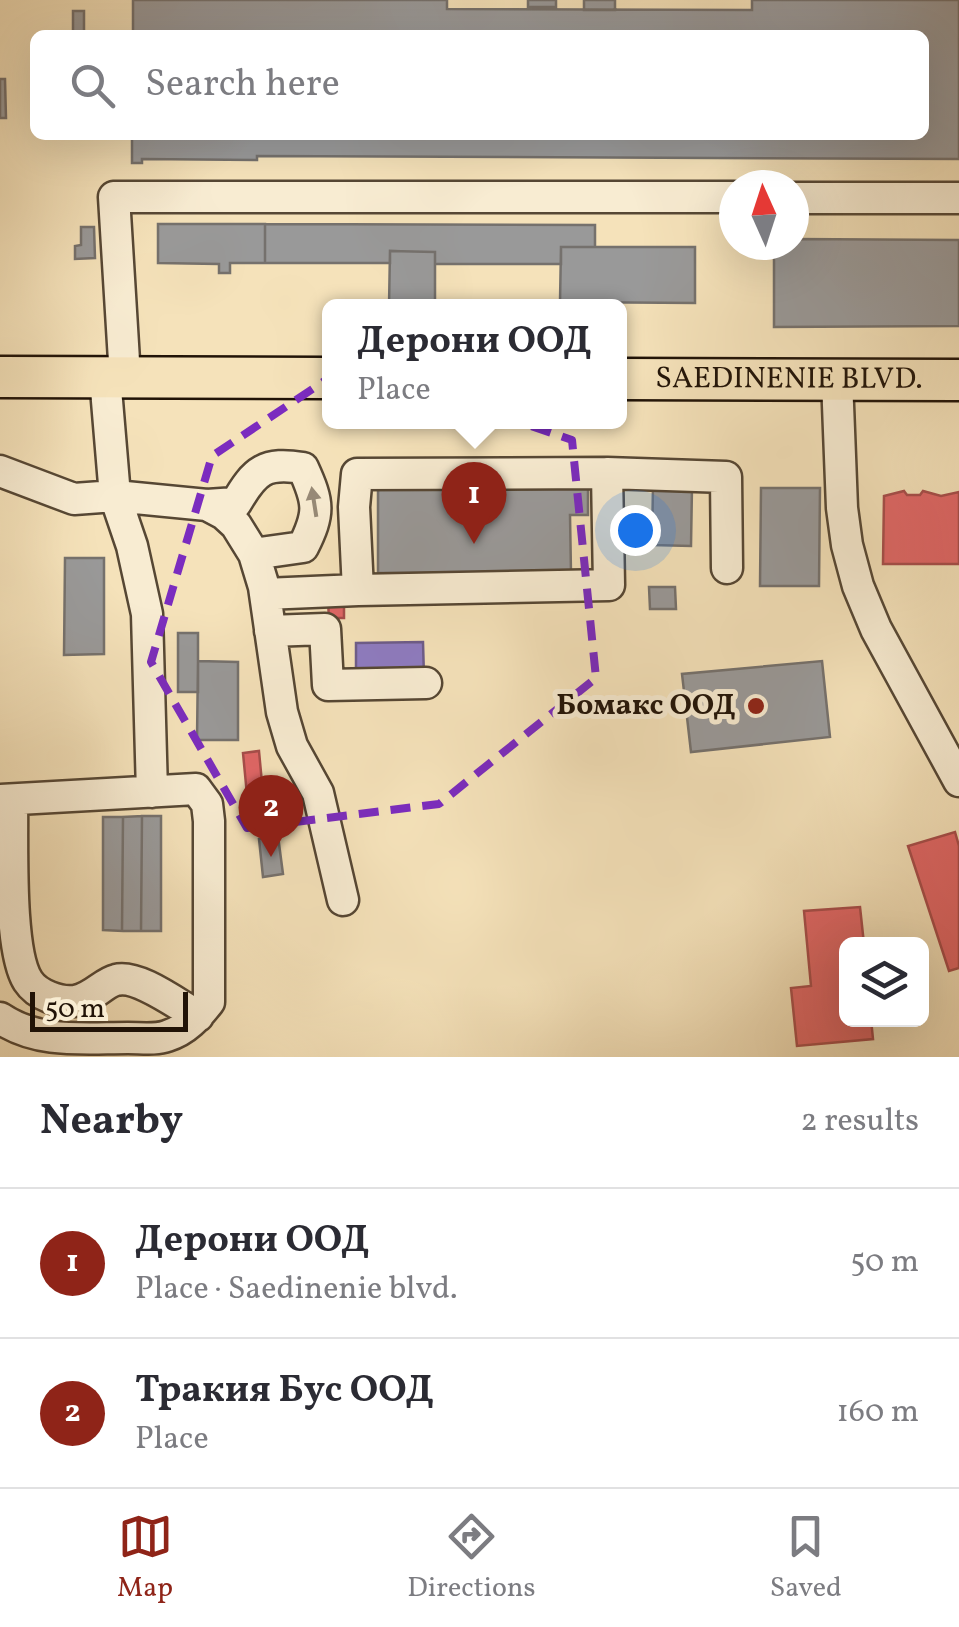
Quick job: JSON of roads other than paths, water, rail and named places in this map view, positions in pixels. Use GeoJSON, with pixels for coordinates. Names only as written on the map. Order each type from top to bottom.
{"type":"FeatureCollection","features":[{"type":"Feature","properties":{"kind":"main road"},"geometry":{"type":"LineString","coordinates":[[0,377],[322,398]]}},
{"type":"Feature","properties":{"kind":"main road"},"geometry":{"type":"LineString","coordinates":[[0,398],[112,384],[322,378]]}},
{"type":"Feature","properties":{"kind":"main road","name":"SAEDINENIE BLVD."},"geometry":{"type":"LineString","coordinates":[[627,378],[838,389],[959,400]]}},
{"type":"Feature","properties":{"kind":"main road","name":"SAEDINENIE BLVD."},"geometry":{"type":"LineString","coordinates":[[627,399],[959,380]]}},
{"type":"Feature","properties":{"kind":"lane"},"geometry":{"type":"LineString","coordinates":[[152,792],[148,614],[115,496],[114,197],[719,198]]}},
{"type":"Feature","properties":{"kind":"lane"},"geometry":{"type":"LineString","coordinates":[[809,198],[959,198]]}},
{"type":"Feature","properties":{"kind":"lane"},"geometry":{"type":"LineString","coordinates":[[838,389],[844,521],[858,586],[876,629],[959,781]]}},
{"type":"Feature","properties":{"kind":"lane"},"geometry":{"type":"LineString","coordinates":[[0,471],[74,499],[115,496],[207,505],[236,503],[260,470],[280,464],[304,468],[313,488],[316,519],[302,546],[254,554]]}},
{"type":"Feature","properties":{"kind":"lane"},"geometry":{"type":"LineString","coordinates":[[264,594],[609,585],[606,472]]}},
{"type":"Feature","properties":{"kind":"lane"},"geometry":{"type":"LineString","coordinates":[[358,590],[356,474],[606,472],[726,477],[727,568]]}},
{"type":"Feature","properties":{"kind":"lane"},"geometry":{"type":"LineString","coordinates":[[207,505],[236,525],[254,554],[282,712],[292,746],[318,793],[343,900]]}},
{"type":"Feature","properties":{"kind":"lane"},"geometry":{"type":"LineString","coordinates":[[270,631],[325,629],[328,685],[426,683]]}},
{"type":"Feature","properties":{"kind":"lane"},"geometry":{"type":"LineString","coordinates":[[0,1018],[15,1028],[62,1039],[164,1038],[198,1016],[208,1002],[209,821],[207,804],[196,790],[6,800],[16,946],[30,984],[50,998],[72,1002],[114,980],[135,980],[198,1016]]}},
{"type":"Feature","properties":{"kind":"place","name":"Дерони ООД"},"geometry":{"type":"Point","coordinates":[474,544]}},
{"type":"Feature","properties":{"kind":"place","name":"Бомакс ООД"},"geometry":{"type":"Point","coordinates":[756,706]}},
{"type":"Feature","properties":{"kind":"place","name":"Тракия Бус ООД"},"geometry":{"type":"Point","coordinates":[271,857]}}]}
